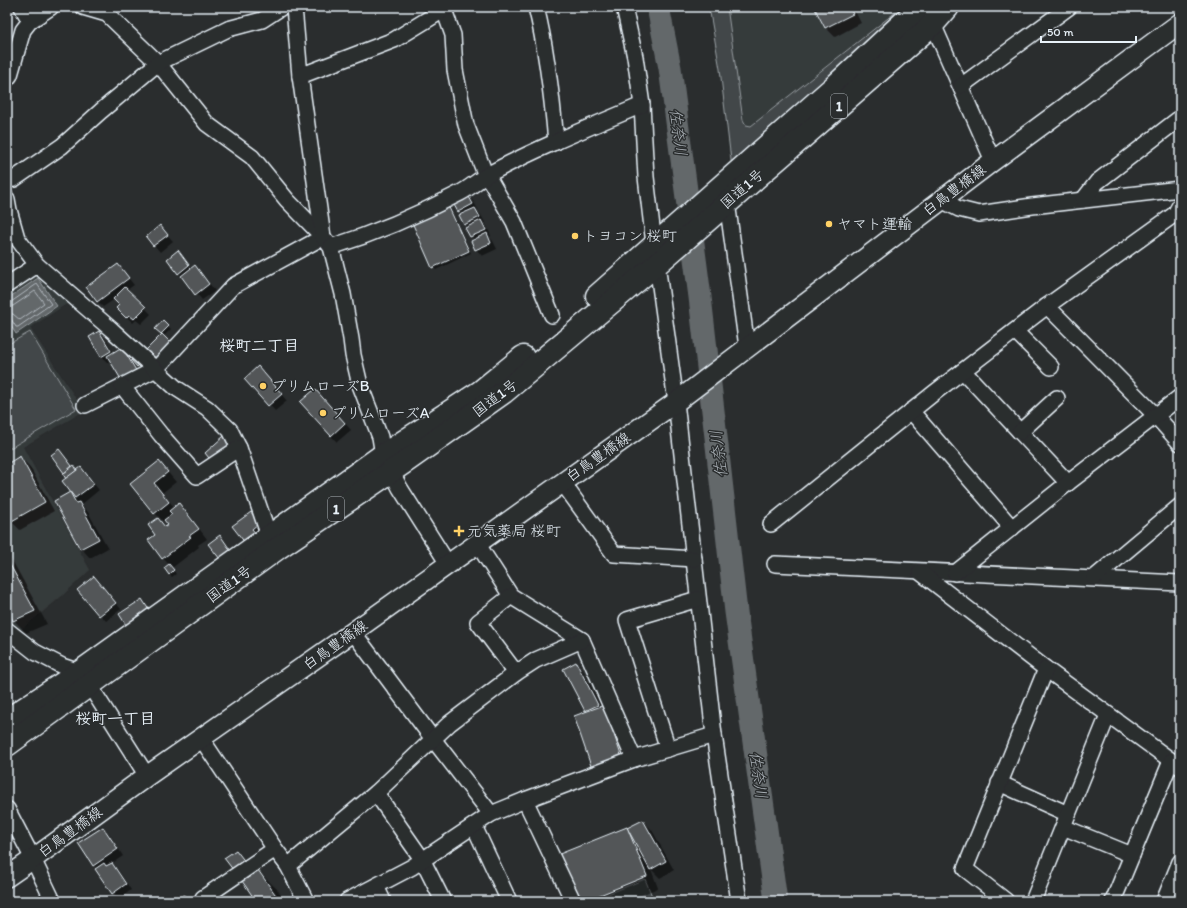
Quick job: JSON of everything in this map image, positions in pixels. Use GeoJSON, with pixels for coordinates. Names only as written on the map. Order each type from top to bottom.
{"type":"FeatureCollection","features":[{"type":"Feature","properties":{"kind":"highway","name":"国道1号"},"geometry":{"type":"LineString","coordinates":[[724,195],[830,90],[920,7]]}},
{"type":"Feature","properties":{"kind":"highway","name":"国道1号"},"geometry":{"type":"LineString","coordinates":[[7,745],[85,679],[269,536],[504,392],[656,254],[724,195],[934,24],[948,7]]}},
{"type":"Feature","properties":{"kind":"highway","name":"国道1号"},"geometry":{"type":"LineString","coordinates":[[7,720],[85,679],[278,548],[388,463]]}},
{"type":"Feature","properties":{"kind":"main road","name":"白鳥豊橋線"},"geometry":{"type":"LineString","coordinates":[[7,877],[147,776],[353,632],[676,402],[941,200],[1180,23]]}},
{"type":"Feature","properties":{"kind":"street"},"geometry":{"type":"LineString","coordinates":[[22,7],[30,21]]}},
{"type":"Feature","properties":{"kind":"street"},"geometry":{"type":"LineString","coordinates":[[7,79],[10,75],[23,30],[30,21],[51,7]]}},
{"type":"Feature","properties":{"kind":"street"},"geometry":{"type":"LineString","coordinates":[[83,7],[107,14],[158,63],[207,124],[252,157],[287,200],[327,242]]}},
{"type":"Feature","properties":{"kind":"street"},"geometry":{"type":"LineString","coordinates":[[7,180],[14,179],[62,146],[158,63],[228,29],[262,20],[282,7]]}},
{"type":"Feature","properties":{"kind":"street"},"geometry":{"type":"LineString","coordinates":[[294,7],[300,76],[327,242],[343,294],[353,355],[360,385],[380,437],[388,463],[400,488],[448,564]]}},
{"type":"Feature","properties":{"kind":"street"},"geometry":{"type":"LineString","coordinates":[[536,7],[551,85],[556,142]]}},
{"type":"Feature","properties":{"kind":"street"},"geometry":{"type":"LineString","coordinates":[[624,7],[635,57],[642,105],[646,177],[676,402],[714,735],[739,901]]}},
{"type":"Feature","properties":{"kind":"street"},"geometry":{"type":"LineString","coordinates":[[961,86],[1069,7]]}},
{"type":"Feature","properties":{"kind":"street"},"geometry":{"type":"LineString","coordinates":[[300,76],[394,40],[445,8],[452,34],[455,70],[466,125],[486,176],[514,222],[552,314]]}},
{"type":"Feature","properties":{"kind":"street"},"geometry":{"type":"LineString","coordinates":[[934,24],[993,161]]}},
{"type":"Feature","properties":{"kind":"street"},"geometry":{"type":"LineString","coordinates":[[85,405],[156,369],[233,286],[327,242],[369,235],[407,219],[461,193],[486,176],[556,142],[642,105]]}},
{"type":"Feature","properties":{"kind":"street"},"geometry":{"type":"LineString","coordinates":[[1083,200],[1097,182],[1180,118]]}},
{"type":"Feature","properties":{"kind":"street"},"geometry":{"type":"LineString","coordinates":[[941,200],[959,209],[979,214],[1032,206],[1180,189]]}},
{"type":"Feature","properties":{"kind":"street"},"geometry":{"type":"LineString","coordinates":[[724,195],[747,347]]}},
{"type":"Feature","properties":{"kind":"street"},"geometry":{"type":"LineString","coordinates":[[7,199],[17,238],[37,265],[176,388],[207,408],[230,430],[239,448],[269,536]]}},
{"type":"Feature","properties":{"kind":"street"},"geometry":{"type":"LineString","coordinates":[[771,524],[911,411],[1047,306],[1175,214],[1180,205]]}},
{"type":"Feature","properties":{"kind":"street"},"geometry":{"type":"LineString","coordinates":[[7,285],[37,265]]}},
{"type":"Feature","properties":{"kind":"street"},"geometry":{"type":"LineString","coordinates":[[1047,306],[1156,416],[1180,443]]}},
{"type":"Feature","properties":{"kind":"street"},"geometry":{"type":"LineString","coordinates":[[1015,331],[1051,367]]}},
{"type":"Feature","properties":{"kind":"street"},"geometry":{"type":"LineString","coordinates":[[963,371],[1068,483]]}},
{"type":"Feature","properties":{"kind":"street"},"geometry":{"type":"LineString","coordinates":[[122,386],[161,435],[197,476],[239,448]]}},
{"type":"Feature","properties":{"kind":"street"},"geometry":{"type":"LineString","coordinates":[[955,573],[1068,483],[1180,397]]}},
{"type":"Feature","properties":{"kind":"street"},"geometry":{"type":"LineString","coordinates":[[1020,432],[1057,398]]}},
{"type":"Feature","properties":{"kind":"street"},"geometry":{"type":"LineString","coordinates":[[911,411],[1012,528]]}},
{"type":"Feature","properties":{"kind":"street"},"geometry":{"type":"LineString","coordinates":[[562,482],[614,554],[694,558]]}},
{"type":"Feature","properties":{"kind":"street"},"geometry":{"type":"LineString","coordinates":[[1094,578],[1180,506]]}},
{"type":"Feature","properties":{"kind":"street"},"geometry":{"type":"LineString","coordinates":[[477,543],[511,596],[582,640],[634,759]]}},
{"type":"Feature","properties":{"kind":"street"},"geometry":{"type":"LineString","coordinates":[[776,564],[920,572],[1094,578],[1180,583]]}},
{"type":"Feature","properties":{"kind":"street"},"geometry":{"type":"LineString","coordinates":[[920,572],[1046,669],[1175,764],[1132,855],[1113,901]]}},
{"type":"Feature","properties":{"kind":"street"},"geometry":{"type":"LineString","coordinates":[[511,596],[478,622],[516,673]]}},
{"type":"Feature","properties":{"kind":"street"},"geometry":{"type":"LineString","coordinates":[[668,749],[627,620],[698,599]]}},
{"type":"Feature","properties":{"kind":"street"},"geometry":{"type":"LineString","coordinates":[[7,630],[35,652],[85,679],[147,776]]}},
{"type":"Feature","properties":{"kind":"street"},"geometry":{"type":"LineString","coordinates":[[353,632],[433,739],[492,814]]}},
{"type":"Feature","properties":{"kind":"street"},"geometry":{"type":"LineString","coordinates":[[288,866],[376,793],[450,722],[536,660],[582,640]]}},
{"type":"Feature","properties":{"kind":"street"},"geometry":{"type":"LineString","coordinates":[[1006,901],[965,869],[1046,669]]}},
{"type":"Feature","properties":{"kind":"street"},"geometry":{"type":"LineString","coordinates":[[1033,901],[1108,715]]}},
{"type":"Feature","properties":{"kind":"street"},"geometry":{"type":"LineString","coordinates":[[347,901],[412,867],[492,814],[524,800],[634,759],[714,735]]}},
{"type":"Feature","properties":{"kind":"street"},"geometry":{"type":"LineString","coordinates":[[201,738],[288,866],[306,901]]}},
{"type":"Feature","properties":{"kind":"street"},"geometry":{"type":"LineString","coordinates":[[999,784],[1132,855]]}},
{"type":"Feature","properties":{"kind":"street"},"geometry":{"type":"LineString","coordinates":[[376,793],[422,859],[443,901]]}},
{"type":"Feature","properties":{"kind":"street"},"geometry":{"type":"LineString","coordinates":[[524,800],[571,901]]}},
{"type":"Feature","properties":{"kind":"street"},"geometry":{"type":"LineString","coordinates":[[7,809],[53,901]]}},
{"type":"Feature","properties":{"kind":"street"},"geometry":{"type":"LineString","coordinates":[[474,826],[509,901]]}},
{"type":"Feature","properties":{"kind":"street"},"geometry":{"type":"LineString","coordinates":[[203,901],[203,898],[275,849]]}},
{"type":"Feature","properties":{"kind":"street"},"geometry":{"type":"LineString","coordinates":[[1164,901],[1180,862]]}},
{"type":"Feature","properties":{"kind":"street"},"geometry":{"type":"LineString","coordinates":[[376,886],[383,901]]}},
{"type":"Feature","properties":{"kind":"shaded area"},"geometry":{"type":"Polygon","coordinates":[[[708,7],[911,7],[731,169],[719,69],[708,7]]]}},
{"type":"Feature","properties":{"kind":"shaded area"},"geometry":{"type":"Polygon","coordinates":[[[709,7],[727,7],[743,120],[746,125],[751,126],[902,7],[911,7],[732,168],[720,69],[709,7]]]}},
{"type":"Feature","properties":{"kind":"shaded area"},"geometry":{"type":"Polygon","coordinates":[[[38,267],[74,299],[30,328],[84,411],[23,447],[90,570],[62,596],[18,632],[7,620],[7,289],[38,267]]]}},
{"type":"Feature","properties":{"kind":"shaded area"},"geometry":{"type":"Polygon","coordinates":[[[30,332],[76,409],[7,450],[7,345],[30,332]]]}},
{"type":"Feature","properties":{"kind":"shaded area"},"geometry":{"type":"Polygon","coordinates":[[[645,879],[654,901],[591,901],[645,879]]]}},
{"type":"Feature","properties":{"kind":"water"},"geometry":{"type":"Polygon","coordinates":[[[38,278],[57,306],[16,334],[7,320],[7,299],[38,278]]]}},
{"type":"Feature","properties":{"kind":"building"},"geometry":{"type":"Polygon","coordinates":[[[814,7],[849,7],[853,14],[825,28],[814,7]]]}},
{"type":"Feature","properties":{"kind":"building"},"geometry":{"type":"Polygon","coordinates":[[[468,195],[473,204],[458,212],[453,203],[468,195]]]}},
{"type":"Feature","properties":{"kind":"building"},"geometry":{"type":"Polygon","coordinates":[[[447,203],[469,251],[432,268],[411,220],[447,203]]]}},
{"type":"Feature","properties":{"kind":"building"},"geometry":{"type":"Polygon","coordinates":[[[475,208],[480,217],[464,225],[459,215],[475,208]]]}},
{"type":"Feature","properties":{"kind":"building"},"geometry":{"type":"Polygon","coordinates":[[[481,220],[486,230],[470,237],[465,228],[481,220]]]}},
{"type":"Feature","properties":{"kind":"building"},"geometry":{"type":"Polygon","coordinates":[[[160,225],[168,235],[153,246],[146,237],[160,225]]]}},
{"type":"Feature","properties":{"kind":"building"},"geometry":{"type":"Polygon","coordinates":[[[487,233],[491,243],[475,250],[471,241],[487,233]]]}},
{"type":"Feature","properties":{"kind":"building"},"geometry":{"type":"Polygon","coordinates":[[[178,250],[189,265],[178,274],[167,259],[178,250]]]}},
{"type":"Feature","properties":{"kind":"building"},"geometry":{"type":"Polygon","coordinates":[[[118,264],[129,278],[97,302],[86,287],[118,264]]]}},
{"type":"Feature","properties":{"kind":"building"},"geometry":{"type":"Polygon","coordinates":[[[195,265],[209,284],[195,295],[181,276],[195,265]]]}},
{"type":"Feature","properties":{"kind":"building"},"geometry":{"type":"Polygon","coordinates":[[[125,287],[146,307],[134,319],[129,315],[126,318],[116,308],[119,305],[113,299],[125,287]]]}},
{"type":"Feature","properties":{"kind":"building"},"geometry":{"type":"Polygon","coordinates":[[[163,320],[169,326],[161,334],[155,329],[163,320]]]}},
{"type":"Feature","properties":{"kind":"building"},"geometry":{"type":"Polygon","coordinates":[[[99,331],[111,351],[101,357],[89,337],[99,331]]]}},
{"type":"Feature","properties":{"kind":"building"},"geometry":{"type":"Polygon","coordinates":[[[162,334],[172,344],[155,362],[144,352],[162,334]]]}},
{"type":"Feature","properties":{"kind":"building"},"geometry":{"type":"Polygon","coordinates":[[[122,347],[137,372],[122,381],[107,356],[122,347]]]}},
{"type":"Feature","properties":{"kind":"building"},"geometry":{"type":"Polygon","coordinates":[[[135,357],[141,363],[137,367],[131,360],[135,357]]]}},
{"type":"Feature","properties":{"kind":"building","name":"プリムローズB"},"geometry":{"type":"Polygon","coordinates":[[[258,366],[282,394],[268,406],[244,379],[258,366]]]}},
{"type":"Feature","properties":{"kind":"building","name":"プリムローズA"},"geometry":{"type":"Polygon","coordinates":[[[315,389],[345,423],[331,436],[300,402],[315,389]]]}},
{"type":"Feature","properties":{"kind":"building"},"geometry":{"type":"Polygon","coordinates":[[[224,436],[232,446],[213,463],[205,453],[224,436]]]}},
{"type":"Feature","properties":{"kind":"building"},"geometry":{"type":"Polygon","coordinates":[[[59,449],[72,466],[64,473],[51,455],[59,449]]]}},
{"type":"Feature","properties":{"kind":"building"},"geometry":{"type":"Polygon","coordinates":[[[20,456],[45,502],[10,522],[7,516],[7,464],[20,456]]]}},
{"type":"Feature","properties":{"kind":"building"},"geometry":{"type":"Polygon","coordinates":[[[159,461],[168,472],[154,483],[169,502],[154,514],[130,484],[159,461]]]}},
{"type":"Feature","properties":{"kind":"building"},"geometry":{"type":"Polygon","coordinates":[[[74,465],[77,470],[66,479],[63,474],[74,465]]]}},
{"type":"Feature","properties":{"kind":"building"},"geometry":{"type":"Polygon","coordinates":[[[81,467],[94,484],[75,498],[62,481],[81,467]]]}},
{"type":"Feature","properties":{"kind":"building"},"geometry":{"type":"Polygon","coordinates":[[[70,492],[76,503],[79,502],[99,539],[80,549],[54,501],[70,492]]]}},
{"type":"Feature","properties":{"kind":"building"},"geometry":{"type":"Polygon","coordinates":[[[179,503],[199,529],[162,559],[148,540],[155,535],[148,525],[158,518],[165,527],[168,525],[164,520],[172,514],[169,511],[179,503]]]}},
{"type":"Feature","properties":{"kind":"building"},"geometry":{"type":"Polygon","coordinates":[[[251,512],[259,523],[252,529],[257,535],[246,544],[232,526],[251,512]]]}},
{"type":"Feature","properties":{"kind":"building"},"geometry":{"type":"Polygon","coordinates":[[[220,535],[231,551],[220,559],[208,544],[220,535]]]}},
{"type":"Feature","properties":{"kind":"building"},"geometry":{"type":"Polygon","coordinates":[[[7,559],[35,611],[13,621],[7,609],[7,559]]]}},
{"type":"Feature","properties":{"kind":"building"},"geometry":{"type":"Polygon","coordinates":[[[169,564],[174,570],[169,575],[164,568],[169,564]]]}},
{"type":"Feature","properties":{"kind":"building"},"geometry":{"type":"Polygon","coordinates":[[[94,576],[116,603],[99,616],[77,590],[94,576]]]}},
{"type":"Feature","properties":{"kind":"building"},"geometry":{"type":"Polygon","coordinates":[[[142,599],[149,610],[126,625],[119,614],[142,599]]]}},
{"type":"Feature","properties":{"kind":"building"},"geometry":{"type":"Polygon","coordinates":[[[576,662],[598,705],[585,711],[563,669],[576,662]]]}},
{"type":"Feature","properties":{"kind":"building"},"geometry":{"type":"Polygon","coordinates":[[[604,705],[622,758],[592,769],[574,716],[604,705]]]}},
{"type":"Feature","properties":{"kind":"building"},"geometry":{"type":"Polygon","coordinates":[[[643,820],[666,861],[650,870],[627,828],[643,820]]]}},
{"type":"Feature","properties":{"kind":"building"},"geometry":{"type":"Polygon","coordinates":[[[103,827],[118,849],[93,866],[78,843],[103,827]]]}},
{"type":"Feature","properties":{"kind":"building"},"geometry":{"type":"Polygon","coordinates":[[[627,827],[647,876],[585,901],[576,901],[557,855],[627,827]]]}},
{"type":"Feature","properties":{"kind":"building"},"geometry":{"type":"Polygon","coordinates":[[[236,850],[246,863],[234,871],[224,858],[236,850]]]}},
{"type":"Feature","properties":{"kind":"building"},"geometry":{"type":"Polygon","coordinates":[[[104,863],[106,866],[112,863],[126,884],[112,894],[95,869],[104,863]]]}},
{"type":"Feature","properties":{"kind":"building"},"geometry":{"type":"Polygon","coordinates":[[[258,870],[280,901],[256,901],[242,881],[258,870]]]}},
{"type":"Feature","properties":{"kind":"building"},"geometry":{"type":"Polygon","coordinates":[[[184,895],[188,901],[175,901],[184,895]]]}},
{"type":"Feature","properties":{"kind":"waterway","name":"佐奈川"},"geometry":{"type":"LineString","coordinates":[[658,7],[670,68],[700,297],[736,612],[776,901]]}},
{"type":"Feature","properties":{"kind":"place","name":"ヤマト運輸"},"geometry":{"type":"Point","coordinates":[829,224]}},
{"type":"Feature","properties":{"kind":"place","name":"トヨコン 桜町"},"geometry":{"type":"Point","coordinates":[575,236]}},
{"type":"Feature","properties":{"kind":"place","name":"プリムローズB"},"geometry":{"type":"Point","coordinates":[263,386]}},
{"type":"Feature","properties":{"kind":"place","name":"プリムローズA"},"geometry":{"type":"Point","coordinates":[323,413]}},
{"type":"Feature","properties":{"kind":"place","name":"元気薬局 桜町"},"geometry":{"type":"Point","coordinates":[459,531]}},
{"type":"Feature","properties":{"kind":"district","name":"桜町二丁目"},"geometry":{"type":"Point","coordinates":[259,345]}},
{"type":"Feature","properties":{"kind":"district","name":"桜町一丁目"},"geometry":{"type":"Point","coordinates":[115,718]}}]}
